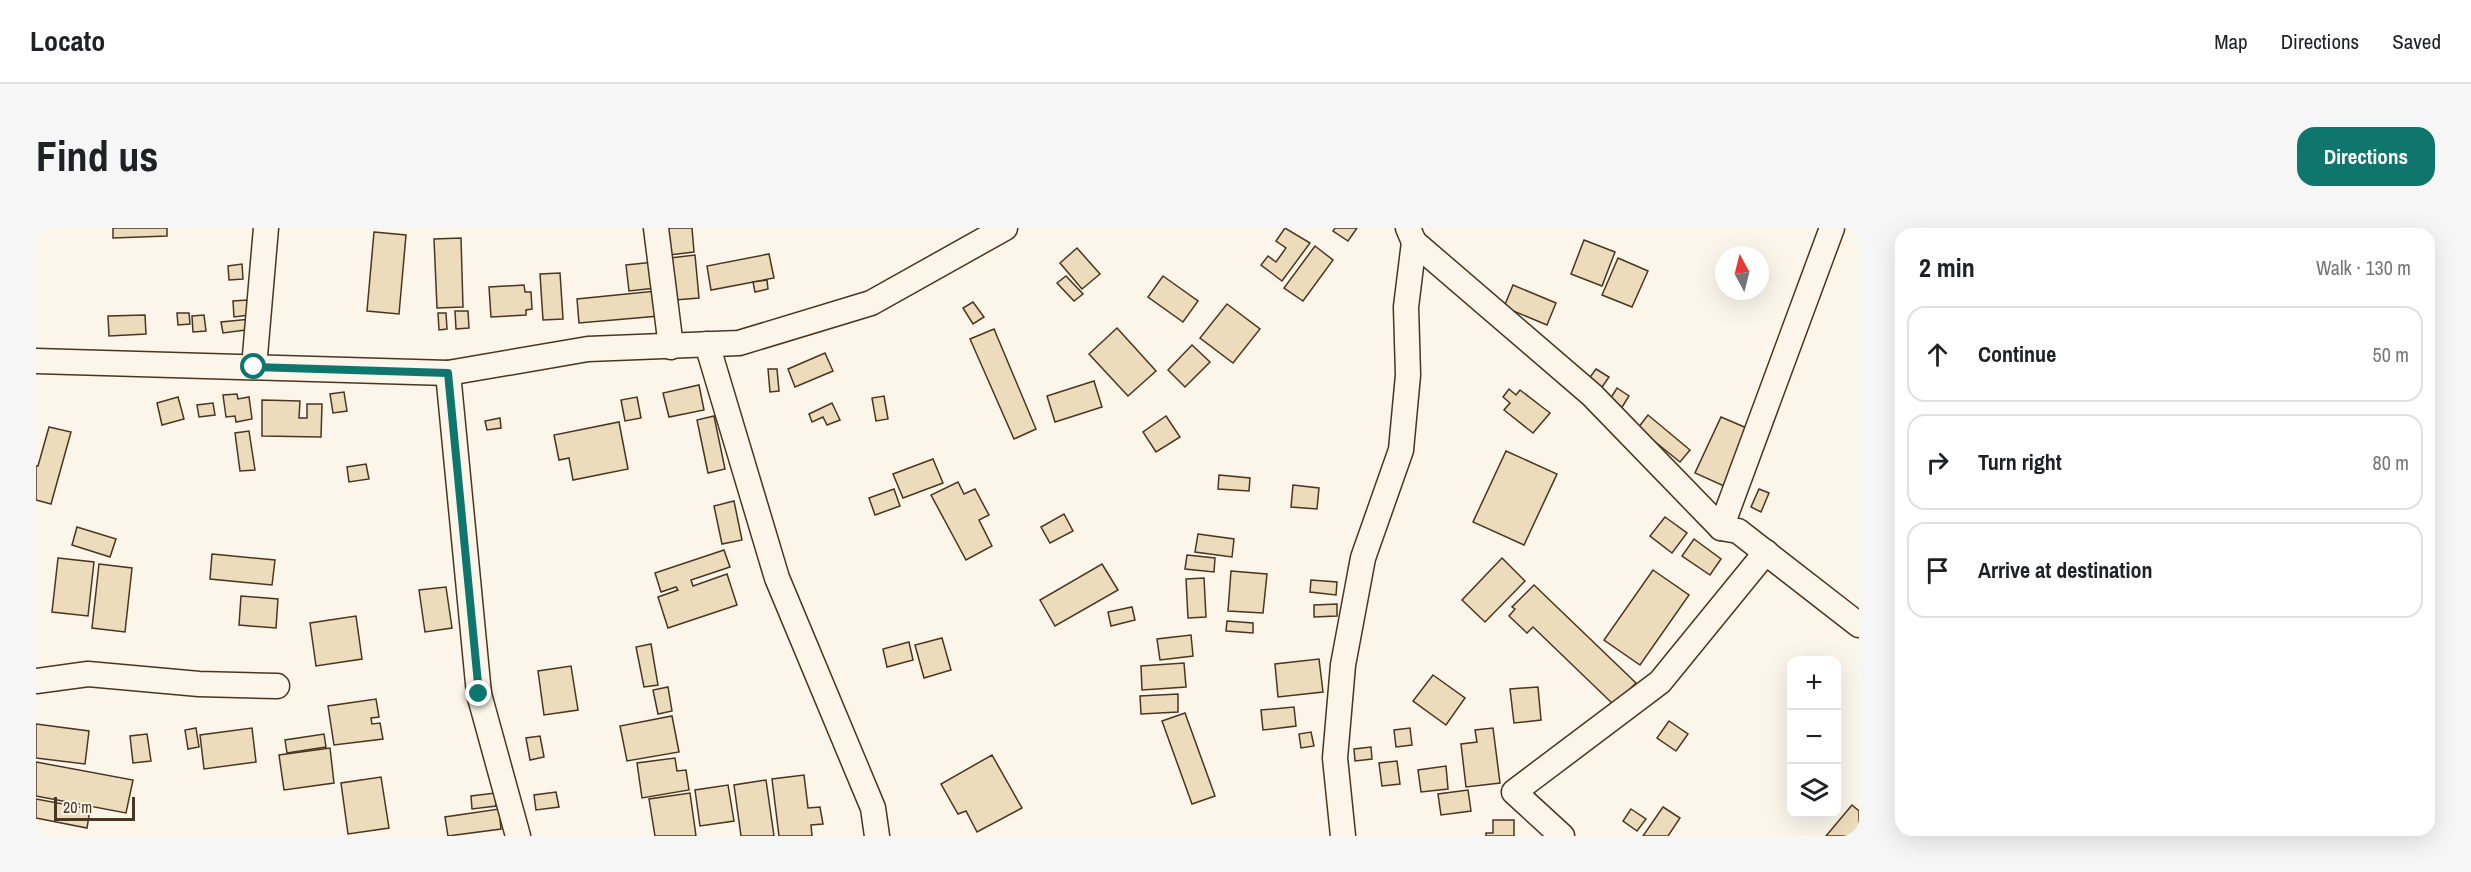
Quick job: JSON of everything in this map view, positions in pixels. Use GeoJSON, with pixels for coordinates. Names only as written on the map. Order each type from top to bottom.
{"type":"FeatureCollection","features":[{"type":"Feature","properties":{"kind":"street"},"geometry":{"type":"LineString","coordinates":[[254,367],[266,228]]}},
{"type":"Feature","properties":{"kind":"street"},"geometry":{"type":"LineString","coordinates":[[656,228],[671,347]]}},
{"type":"Feature","properties":{"kind":"street"},"geometry":{"type":"LineString","coordinates":[[36,361],[448,373],[588,349],[739,343],[872,303],[1005,228]]}},
{"type":"Feature","properties":{"kind":"street"},"geometry":{"type":"LineString","coordinates":[[1721,528],[1832,228]]}},
{"type":"Feature","properties":{"kind":"street"},"geometry":{"type":"LineString","coordinates":[[1411,235],[1592,395],[1721,528],[1738,531],[1859,625]]}},
{"type":"Feature","properties":{"kind":"street"},"geometry":{"type":"LineString","coordinates":[[1343,836],[1335,758],[1343,665],[1363,558],[1401,450],[1408,375],[1406,307],[1411,235]]}},
{"type":"Feature","properties":{"kind":"street"},"geometry":{"type":"LineString","coordinates":[[707,344],[777,578],[873,808],[877,836]]}},
{"type":"Feature","properties":{"kind":"street"},"geometry":{"type":"LineString","coordinates":[[448,373],[479,694],[518,836]]}},
{"type":"Feature","properties":{"kind":"street"},"geometry":{"type":"LineString","coordinates":[[1562,836],[1514,792],[1660,682],[1766,552]]}},
{"type":"Feature","properties":{"kind":"street"},"geometry":{"type":"LineString","coordinates":[[36,681],[88,674],[199,684],[277,686]]}},
{"type":"Feature","properties":{"kind":"building"},"geometry":{"type":"Polygon","coordinates":[[[113,228],[167,228],[167,236],[113,238],[113,228]]]}},
{"type":"Feature","properties":{"kind":"building"},"geometry":{"type":"Polygon","coordinates":[[[666,228],[692,228],[694,252],[669,255],[666,228]]]}},
{"type":"Feature","properties":{"kind":"building"},"geometry":{"type":"Polygon","coordinates":[[[1285,228],[1310,243],[1282,281],[1261,265],[1268,256],[1276,262],[1286,248],[1276,241],[1285,228]]]}},
{"type":"Feature","properties":{"kind":"building"},"geometry":{"type":"Polygon","coordinates":[[[1335,228],[1357,228],[1348,241],[1333,231],[1335,228]]]}},
{"type":"Feature","properties":{"kind":"building"},"geometry":{"type":"Polygon","coordinates":[[[374,232],[406,235],[399,314],[367,311],[374,232]]]}},
{"type":"Feature","properties":{"kind":"building"},"geometry":{"type":"Polygon","coordinates":[[[461,238],[463,307],[437,308],[434,239],[461,238]]]}},
{"type":"Feature","properties":{"kind":"building"},"geometry":{"type":"Polygon","coordinates":[[[1584,240],[1615,252],[1602,286],[1571,274],[1584,240]]]}},
{"type":"Feature","properties":{"kind":"building"},"geometry":{"type":"Polygon","coordinates":[[[1315,246],[1333,260],[1303,301],[1284,288],[1315,246]]]}},
{"type":"Feature","properties":{"kind":"building"},"geometry":{"type":"Polygon","coordinates":[[[1077,248],[1100,274],[1082,289],[1060,263],[1077,248]]]}},
{"type":"Feature","properties":{"kind":"building"},"geometry":{"type":"Polygon","coordinates":[[[769,254],[774,278],[711,290],[707,266],[769,254]]]}},
{"type":"Feature","properties":{"kind":"building"},"geometry":{"type":"Polygon","coordinates":[[[695,255],[699,298],[675,300],[670,258],[695,255]]]}},
{"type":"Feature","properties":{"kind":"building"},"geometry":{"type":"Polygon","coordinates":[[[1618,258],[1648,271],[1632,307],[1602,295],[1618,258]]]}},
{"type":"Feature","properties":{"kind":"building"},"geometry":{"type":"Polygon","coordinates":[[[654,262],[656,288],[629,291],[626,265],[654,262]]]}},
{"type":"Feature","properties":{"kind":"building"},"geometry":{"type":"Polygon","coordinates":[[[242,264],[243,279],[229,280],[228,266],[242,264]]]}},
{"type":"Feature","properties":{"kind":"building"},"geometry":{"type":"Polygon","coordinates":[[[560,273],[563,319],[543,320],[540,274],[560,273]]]}},
{"type":"Feature","properties":{"kind":"building"},"geometry":{"type":"Polygon","coordinates":[[[1066,276],[1083,294],[1074,301],[1057,283],[1066,276]]]}},
{"type":"Feature","properties":{"kind":"building"},"geometry":{"type":"Polygon","coordinates":[[[1163,276],[1198,301],[1183,322],[1148,297],[1163,276]]]}},
{"type":"Feature","properties":{"kind":"building"},"geometry":{"type":"Polygon","coordinates":[[[767,280],[768,289],[755,292],[753,282],[767,280]]]}},
{"type":"Feature","properties":{"kind":"building"},"geometry":{"type":"Polygon","coordinates":[[[524,285],[525,292],[531,292],[532,309],[526,310],[526,315],[491,317],[489,287],[524,285]]]}},
{"type":"Feature","properties":{"kind":"building"},"geometry":{"type":"Polygon","coordinates":[[[1513,285],[1556,303],[1547,325],[1504,307],[1513,285]]]}},
{"type":"Feature","properties":{"kind":"building"},"geometry":{"type":"Polygon","coordinates":[[[656,291],[659,316],[579,323],[577,299],[656,291]]]}},
{"type":"Feature","properties":{"kind":"building"},"geometry":{"type":"Polygon","coordinates":[[[247,300],[249,315],[234,317],[233,301],[247,300]]]}},
{"type":"Feature","properties":{"kind":"building"},"geometry":{"type":"Polygon","coordinates":[[[973,302],[984,317],[973,324],[963,308],[973,302]]]}},
{"type":"Feature","properties":{"kind":"building"},"geometry":{"type":"Polygon","coordinates":[[[1227,304],[1260,329],[1233,363],[1200,338],[1227,304]]]}},
{"type":"Feature","properties":{"kind":"building"},"geometry":{"type":"Polygon","coordinates":[[[455,311],[468,311],[469,328],[456,329],[455,311]]]}},
{"type":"Feature","properties":{"kind":"building"},"geometry":{"type":"Polygon","coordinates":[[[177,313],[189,313],[190,324],[178,325],[177,313]]]}},
{"type":"Feature","properties":{"kind":"building"},"geometry":{"type":"Polygon","coordinates":[[[438,313],[446,313],[447,329],[439,330],[438,313]]]}},
{"type":"Feature","properties":{"kind":"building"},"geometry":{"type":"Polygon","coordinates":[[[145,315],[146,334],[109,336],[108,316],[145,315]]]}},
{"type":"Feature","properties":{"kind":"building"},"geometry":{"type":"Polygon","coordinates":[[[204,315],[206,331],[193,332],[192,316],[204,315]]]}},
{"type":"Feature","properties":{"kind":"building"},"geometry":{"type":"Polygon","coordinates":[[[251,319],[253,329],[223,333],[221,322],[251,319]]]}},
{"type":"Feature","properties":{"kind":"building"},"geometry":{"type":"Polygon","coordinates":[[[1117,328],[1156,371],[1128,396],[1089,354],[1117,328]]]}},
{"type":"Feature","properties":{"kind":"building"},"geometry":{"type":"Polygon","coordinates":[[[994,329],[1036,429],[1014,439],[970,339],[994,329]]]}},
{"type":"Feature","properties":{"kind":"building"},"geometry":{"type":"Polygon","coordinates":[[[1192,345],[1210,362],[1185,387],[1168,370],[1192,345]]]}},
{"type":"Feature","properties":{"kind":"building"},"geometry":{"type":"Polygon","coordinates":[[[825,353],[833,371],[795,387],[788,369],[825,353]]]}},
{"type":"Feature","properties":{"kind":"building"},"geometry":{"type":"Polygon","coordinates":[[[768,369],[777,369],[779,391],[770,392],[768,369]]]}},
{"type":"Feature","properties":{"kind":"building"},"geometry":{"type":"Polygon","coordinates":[[[1596,369],[1609,377],[1598,393],[1585,384],[1596,369]]]}},
{"type":"Feature","properties":{"kind":"building"},"geometry":{"type":"Polygon","coordinates":[[[1094,381],[1102,407],[1055,422],[1047,396],[1094,381]]]}},
{"type":"Feature","properties":{"kind":"building"},"geometry":{"type":"Polygon","coordinates":[[[699,385],[704,410],[669,417],[663,393],[699,385]]]}},
{"type":"Feature","properties":{"kind":"building"},"geometry":{"type":"Polygon","coordinates":[[[1617,388],[1629,396],[1619,412],[1607,404],[1617,388]]]}},
{"type":"Feature","properties":{"kind":"building"},"geometry":{"type":"Polygon","coordinates":[[[1509,389],[1516,395],[1520,390],[1550,413],[1533,433],[1504,410],[1510,403],[1503,397],[1509,389]]]}},
{"type":"Feature","properties":{"kind":"building"},"geometry":{"type":"Polygon","coordinates":[[[344,392],[347,411],[333,413],[330,394],[344,392]]]}},
{"type":"Feature","properties":{"kind":"building"},"geometry":{"type":"Polygon","coordinates":[[[237,394],[238,399],[249,397],[252,419],[236,422],[235,416],[226,417],[223,395],[237,394]]]}},
{"type":"Feature","properties":{"kind":"building"},"geometry":{"type":"Polygon","coordinates":[[[884,396],[888,419],[876,421],[872,398],[884,396]]]}},
{"type":"Feature","properties":{"kind":"building"},"geometry":{"type":"Polygon","coordinates":[[[178,397],[184,419],[162,425],[157,403],[178,397]]]}},
{"type":"Feature","properties":{"kind":"building"},"geometry":{"type":"Polygon","coordinates":[[[637,397],[641,418],[625,421],[621,400],[637,397]]]}},
{"type":"Feature","properties":{"kind":"building"},"geometry":{"type":"Polygon","coordinates":[[[262,400],[300,401],[299,418],[307,418],[307,404],[322,404],[321,437],[262,436],[262,400]]]}},
{"type":"Feature","properties":{"kind":"building"},"geometry":{"type":"Polygon","coordinates":[[[213,403],[215,415],[199,417],[197,405],[213,403]]]}},
{"type":"Feature","properties":{"kind":"building"},"geometry":{"type":"Polygon","coordinates":[[[832,403],[840,420],[827,425],[823,417],[812,422],[809,414],[832,403]]]}},
{"type":"Feature","properties":{"kind":"building"},"geometry":{"type":"Polygon","coordinates":[[[1648,415],[1690,450],[1680,462],[1638,428],[1648,415]]]}},
{"type":"Feature","properties":{"kind":"building"},"geometry":{"type":"Polygon","coordinates":[[[714,416],[725,469],[708,473],[697,420],[714,416]]]}},
{"type":"Feature","properties":{"kind":"building"},"geometry":{"type":"Polygon","coordinates":[[[1166,416],[1180,437],[1156,452],[1143,432],[1166,416]]]}},
{"type":"Feature","properties":{"kind":"building"},"geometry":{"type":"Polygon","coordinates":[[[1721,417],[1749,429],[1724,486],[1695,473],[1721,417]]]}},
{"type":"Feature","properties":{"kind":"building"},"geometry":{"type":"Polygon","coordinates":[[[500,418],[501,428],[487,430],[485,421],[500,418]]]}},
{"type":"Feature","properties":{"kind":"building"},"geometry":{"type":"Polygon","coordinates":[[[619,422],[628,469],[573,480],[569,458],[559,460],[554,435],[619,422]]]}},
{"type":"Feature","properties":{"kind":"building"},"geometry":{"type":"Polygon","coordinates":[[[49,427],[71,432],[51,504],[36,500],[36,466],[38,466],[49,427]]]}},
{"type":"Feature","properties":{"kind":"building"},"geometry":{"type":"Polygon","coordinates":[[[249,431],[255,470],[240,471],[235,433],[249,431]]]}},
{"type":"Feature","properties":{"kind":"building"},"geometry":{"type":"Polygon","coordinates":[[[1506,451],[1557,474],[1524,545],[1473,522],[1506,451]]]}},
{"type":"Feature","properties":{"kind":"building"},"geometry":{"type":"Polygon","coordinates":[[[933,459],[943,483],[903,498],[893,474],[933,459]]]}},
{"type":"Feature","properties":{"kind":"building"},"geometry":{"type":"Polygon","coordinates":[[[366,464],[369,479],[349,482],[347,467],[366,464]]]}},
{"type":"Feature","properties":{"kind":"building"},"geometry":{"type":"Polygon","coordinates":[[[1219,475],[1250,478],[1249,491],[1218,489],[1219,475]]]}},
{"type":"Feature","properties":{"kind":"building"},"geometry":{"type":"Polygon","coordinates":[[[958,482],[964,494],[975,489],[989,515],[979,520],[992,546],[966,560],[931,495],[958,482]]]}},
{"type":"Feature","properties":{"kind":"building"},"geometry":{"type":"Polygon","coordinates":[[[1293,485],[1319,488],[1317,509],[1291,507],[1293,485]]]}},
{"type":"Feature","properties":{"kind":"building"},"geometry":{"type":"Polygon","coordinates":[[[894,489],[900,506],[875,515],[869,498],[894,489]]]}},
{"type":"Feature","properties":{"kind":"building"},"geometry":{"type":"Polygon","coordinates":[[[1759,489],[1769,493],[1761,512],[1751,507],[1759,489]]]}},
{"type":"Feature","properties":{"kind":"building"},"geometry":{"type":"Polygon","coordinates":[[[734,501],[742,540],[722,544],[714,506],[734,501]]]}},
{"type":"Feature","properties":{"kind":"building"},"geometry":{"type":"Polygon","coordinates":[[[1064,514],[1073,531],[1050,543],[1041,527],[1064,514]]]}},
{"type":"Feature","properties":{"kind":"building"},"geometry":{"type":"Polygon","coordinates":[[[1665,517],[1687,533],[1672,553],[1650,536],[1665,517]]]}},
{"type":"Feature","properties":{"kind":"building"},"geometry":{"type":"Polygon","coordinates":[[[77,527],[116,539],[110,557],[72,545],[77,527]]]}},
{"type":"Feature","properties":{"kind":"building"},"geometry":{"type":"Polygon","coordinates":[[[1198,534],[1234,539],[1232,557],[1195,552],[1198,534]]]}},
{"type":"Feature","properties":{"kind":"building"},"geometry":{"type":"Polygon","coordinates":[[[1694,539],[1721,559],[1710,575],[1682,556],[1694,539]]]}},
{"type":"Feature","properties":{"kind":"building"},"geometry":{"type":"Polygon","coordinates":[[[724,550],[730,567],[691,580],[693,586],[727,574],[737,605],[668,628],[658,597],[678,590],[676,587],[661,592],[655,573],[724,550]]]}},
{"type":"Feature","properties":{"kind":"building"},"geometry":{"type":"Polygon","coordinates":[[[212,554],[275,560],[272,585],[210,579],[212,554]]]}},
{"type":"Feature","properties":{"kind":"building"},"geometry":{"type":"Polygon","coordinates":[[[1187,555],[1215,558],[1214,572],[1185,569],[1187,555]]]}},
{"type":"Feature","properties":{"kind":"building"},"geometry":{"type":"Polygon","coordinates":[[[58,558],[94,562],[88,616],[52,612],[58,558]]]}},
{"type":"Feature","properties":{"kind":"building"},"geometry":{"type":"Polygon","coordinates":[[[1502,558],[1525,581],[1485,622],[1462,600],[1502,558]]]}},
{"type":"Feature","properties":{"kind":"building"},"geometry":{"type":"Polygon","coordinates":[[[99,564],[132,568],[125,632],[92,628],[99,564]]]}},
{"type":"Feature","properties":{"kind":"building"},"geometry":{"type":"Polygon","coordinates":[[[1102,564],[1118,590],[1055,626],[1040,600],[1102,564]]]}},
{"type":"Feature","properties":{"kind":"building"},"geometry":{"type":"Polygon","coordinates":[[[1653,570],[1689,595],[1640,665],[1604,640],[1653,570]]]}},
{"type":"Feature","properties":{"kind":"building"},"geometry":{"type":"Polygon","coordinates":[[[1231,571],[1267,574],[1263,613],[1228,611],[1231,571]]]}},
{"type":"Feature","properties":{"kind":"building"},"geometry":{"type":"Polygon","coordinates":[[[1204,578],[1206,617],[1188,618],[1186,579],[1204,578]]]}},
{"type":"Feature","properties":{"kind":"building"},"geometry":{"type":"Polygon","coordinates":[[[1311,580],[1337,582],[1336,595],[1310,592],[1311,580]]]}},
{"type":"Feature","properties":{"kind":"building"},"geometry":{"type":"Polygon","coordinates":[[[1534,585],[1636,683],[1614,705],[1533,627],[1527,633],[1509,616],[1515,609],[1512,607],[1534,585]]]}},
{"type":"Feature","properties":{"kind":"building"},"geometry":{"type":"Polygon","coordinates":[[[446,587],[452,628],[425,632],[419,590],[446,587]]]}},
{"type":"Feature","properties":{"kind":"building"},"geometry":{"type":"Polygon","coordinates":[[[241,596],[278,599],[276,628],[239,625],[241,596]]]}},
{"type":"Feature","properties":{"kind":"building"},"geometry":{"type":"Polygon","coordinates":[[[1337,604],[1337,616],[1314,617],[1314,605],[1337,604]]]}},
{"type":"Feature","properties":{"kind":"building"},"geometry":{"type":"Polygon","coordinates":[[[1132,607],[1135,620],[1111,626],[1108,612],[1132,607]]]}},
{"type":"Feature","properties":{"kind":"building"},"geometry":{"type":"Polygon","coordinates":[[[356,616],[362,659],[316,666],[310,623],[356,616]]]}},
{"type":"Feature","properties":{"kind":"building"},"geometry":{"type":"Polygon","coordinates":[[[1227,621],[1253,623],[1253,633],[1226,631],[1227,621]]]}},
{"type":"Feature","properties":{"kind":"building"},"geometry":{"type":"Polygon","coordinates":[[[1191,635],[1193,656],[1160,660],[1157,639],[1191,635]]]}},
{"type":"Feature","properties":{"kind":"building"},"geometry":{"type":"Polygon","coordinates":[[[942,638],[951,670],[924,678],[915,645],[942,638]]]}},
{"type":"Feature","properties":{"kind":"building"},"geometry":{"type":"Polygon","coordinates":[[[909,642],[913,660],[887,667],[883,649],[909,642]]]}},
{"type":"Feature","properties":{"kind":"building"},"geometry":{"type":"Polygon","coordinates":[[[651,644],[658,685],[644,687],[636,647],[651,644]]]}},
{"type":"Feature","properties":{"kind":"building"},"geometry":{"type":"Polygon","coordinates":[[[1319,659],[1323,692],[1278,697],[1275,664],[1319,659]]]}},
{"type":"Feature","properties":{"kind":"building"},"geometry":{"type":"Polygon","coordinates":[[[1184,663],[1186,687],[1142,690],[1141,666],[1184,663]]]}},
{"type":"Feature","properties":{"kind":"building"},"geometry":{"type":"Polygon","coordinates":[[[571,666],[578,710],[544,715],[538,671],[571,666]]]}},
{"type":"Feature","properties":{"kind":"building"},"geometry":{"type":"Polygon","coordinates":[[[1433,675],[1465,698],[1446,725],[1413,701],[1433,675]]]}},
{"type":"Feature","properties":{"kind":"building"},"geometry":{"type":"Polygon","coordinates":[[[668,687],[672,711],[658,714],[653,690],[668,687]]]}},
{"type":"Feature","properties":{"kind":"building"},"geometry":{"type":"Polygon","coordinates":[[[1538,687],[1541,720],[1514,723],[1510,689],[1538,687]]]}},
{"type":"Feature","properties":{"kind":"building"},"geometry":{"type":"Polygon","coordinates":[[[1178,694],[1178,712],[1141,714],[1140,696],[1178,694]]]}},
{"type":"Feature","properties":{"kind":"building"},"geometry":{"type":"Polygon","coordinates":[[[376,699],[379,717],[371,718],[372,724],[380,723],[383,739],[334,745],[328,706],[376,699]]]}},
{"type":"Feature","properties":{"kind":"building"},"geometry":{"type":"Polygon","coordinates":[[[1294,707],[1296,726],[1263,730],[1261,710],[1294,707]]]}},
{"type":"Feature","properties":{"kind":"building"},"geometry":{"type":"Polygon","coordinates":[[[1185,713],[1215,796],[1192,804],[1162,721],[1185,713]]]}},
{"type":"Feature","properties":{"kind":"building"},"geometry":{"type":"Polygon","coordinates":[[[672,716],[679,752],[627,761],[620,726],[672,716]]]}},
{"type":"Feature","properties":{"kind":"building"},"geometry":{"type":"Polygon","coordinates":[[[1669,721],[1688,734],[1676,751],[1657,738],[1669,721]]]}},
{"type":"Feature","properties":{"kind":"building"},"geometry":{"type":"Polygon","coordinates":[[[36,724],[89,731],[85,764],[36,758],[36,724]]]}},
{"type":"Feature","properties":{"kind":"building"},"geometry":{"type":"Polygon","coordinates":[[[196,728],[199,747],[188,749],[185,730],[196,728]]]}},
{"type":"Feature","properties":{"kind":"building"},"geometry":{"type":"Polygon","coordinates":[[[252,728],[256,762],[204,769],[200,735],[252,728]]]}},
{"type":"Feature","properties":{"kind":"building"},"geometry":{"type":"Polygon","coordinates":[[[1410,728],[1412,745],[1396,747],[1394,730],[1410,728]]]}},
{"type":"Feature","properties":{"kind":"building"},"geometry":{"type":"Polygon","coordinates":[[[1493,728],[1500,783],[1466,787],[1461,744],[1477,742],[1475,730],[1493,728]]]}},
{"type":"Feature","properties":{"kind":"building"},"geometry":{"type":"Polygon","coordinates":[[[1311,732],[1314,746],[1301,748],[1299,734],[1311,732]]]}},
{"type":"Feature","properties":{"kind":"building"},"geometry":{"type":"Polygon","coordinates":[[[147,734],[151,761],[133,763],[130,736],[147,734]]]}},
{"type":"Feature","properties":{"kind":"building"},"geometry":{"type":"Polygon","coordinates":[[[324,734],[326,747],[287,753],[285,740],[324,734]]]}},
{"type":"Feature","properties":{"kind":"building"},"geometry":{"type":"Polygon","coordinates":[[[540,736],[544,757],[530,760],[526,738],[540,736]]]}},
{"type":"Feature","properties":{"kind":"building"},"geometry":{"type":"Polygon","coordinates":[[[1371,747],[1372,759],[1355,761],[1354,749],[1371,747]]]}},
{"type":"Feature","properties":{"kind":"building"},"geometry":{"type":"Polygon","coordinates":[[[330,748],[334,783],[284,790],[279,755],[330,748]]]}},
{"type":"Feature","properties":{"kind":"building"},"geometry":{"type":"Polygon","coordinates":[[[992,755],[1022,808],[977,832],[966,811],[958,814],[941,784],[992,755]]]}},
{"type":"Feature","properties":{"kind":"building"},"geometry":{"type":"Polygon","coordinates":[[[675,758],[677,771],[686,770],[689,790],[642,798],[637,763],[675,758]]]}},
{"type":"Feature","properties":{"kind":"building"},"geometry":{"type":"Polygon","coordinates":[[[1397,761],[1400,784],[1382,786],[1379,763],[1397,761]]]}},
{"type":"Feature","properties":{"kind":"building"},"geometry":{"type":"Polygon","coordinates":[[[36,762],[133,780],[126,813],[36,796],[36,762]]]}},
{"type":"Feature","properties":{"kind":"building"},"geometry":{"type":"Polygon","coordinates":[[[1446,766],[1448,789],[1421,792],[1418,770],[1446,766]]]}},
{"type":"Feature","properties":{"kind":"building"},"geometry":{"type":"Polygon","coordinates":[[[804,775],[808,808],[820,807],[823,824],[811,825],[812,836],[779,836],[772,779],[804,775]]]}},
{"type":"Feature","properties":{"kind":"building"},"geometry":{"type":"Polygon","coordinates":[[[381,777],[389,828],[348,834],[341,783],[381,777]]]}},
{"type":"Feature","properties":{"kind":"building"},"geometry":{"type":"Polygon","coordinates":[[[766,780],[774,836],[741,836],[734,785],[766,780]]]}},
{"type":"Feature","properties":{"kind":"building"},"geometry":{"type":"Polygon","coordinates":[[[728,785],[734,821],[700,826],[695,790],[728,785]]]}},
{"type":"Feature","properties":{"kind":"building"},"geometry":{"type":"Polygon","coordinates":[[[1468,790],[1471,811],[1441,815],[1438,794],[1468,790]]]}},
{"type":"Feature","properties":{"kind":"building"},"geometry":{"type":"Polygon","coordinates":[[[556,792],[559,807],[536,810],[534,795],[556,792]]]}},
{"type":"Feature","properties":{"kind":"building"},"geometry":{"type":"Polygon","coordinates":[[[495,793],[496,806],[472,809],[471,796],[495,793]]]}},
{"type":"Feature","properties":{"kind":"building"},"geometry":{"type":"Polygon","coordinates":[[[690,793],[696,836],[655,836],[649,799],[690,793]]]}},
{"type":"Feature","properties":{"kind":"building"},"geometry":{"type":"Polygon","coordinates":[[[36,799],[90,809],[87,828],[36,818],[36,799]]]}},
{"type":"Feature","properties":{"kind":"building"},"geometry":{"type":"Polygon","coordinates":[[[1852,805],[1859,811],[1857,836],[1826,836],[1852,805]]]}},
{"type":"Feature","properties":{"kind":"building"},"geometry":{"type":"Polygon","coordinates":[[[1663,807],[1680,818],[1668,836],[1643,836],[1663,807]]]}},
{"type":"Feature","properties":{"kind":"building"},"geometry":{"type":"Polygon","coordinates":[[[499,809],[501,829],[448,836],[445,817],[499,809]]]}},
{"type":"Feature","properties":{"kind":"building"},"geometry":{"type":"Polygon","coordinates":[[[1631,809],[1646,819],[1637,831],[1623,821],[1631,809]]]}},
{"type":"Feature","properties":{"kind":"building"},"geometry":{"type":"Polygon","coordinates":[[[1493,820],[1514,820],[1514,836],[1486,836],[1486,833],[1493,833],[1493,820]]]}},
{"type":"Feature","properties":{"kind":"route"},"geometry":{"type":"LineString","coordinates":[[254,367],[448,373],[479,694]]}}]}
